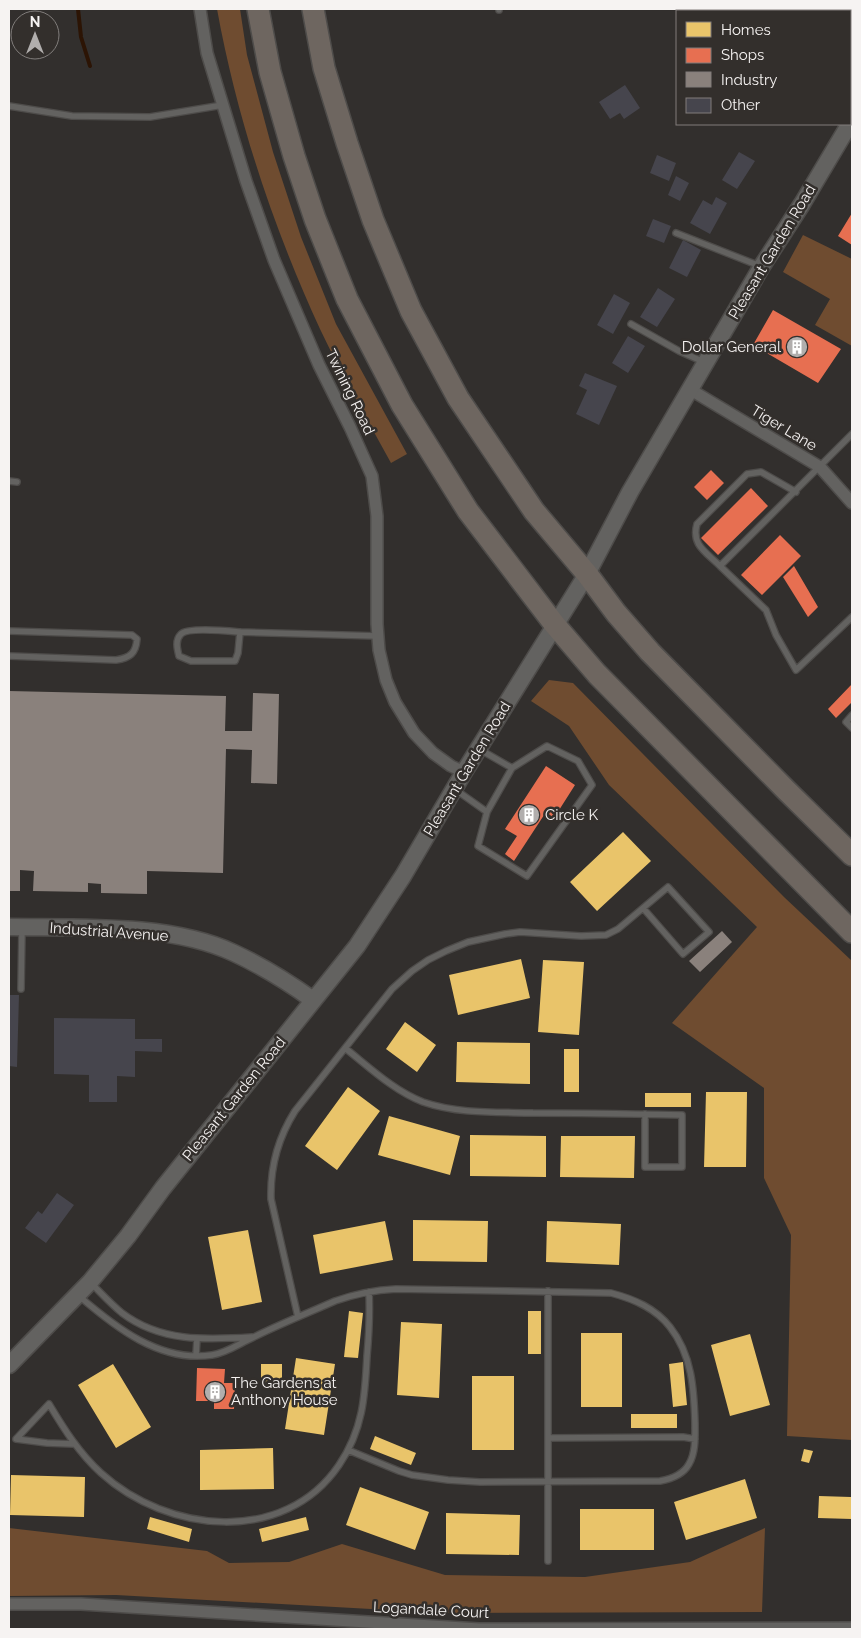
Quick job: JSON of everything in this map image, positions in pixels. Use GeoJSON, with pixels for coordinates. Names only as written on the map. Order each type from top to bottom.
{"type":"FeatureCollection","features":[{"type":"Feature","properties":{"kind":"highway"},"geometry":{"type":"LineString","coordinates":[[258,9],[270,72],[294,156],[315,219],[347,299],[402,405],[468,511],[555,625],[597,674],[852,932]]}},
{"type":"Feature","properties":{"kind":"highway"},"geometry":{"type":"LineString","coordinates":[[313,9],[324,68],[373,220],[411,311],[458,398],[534,511],[587,574],[616,613],[650,652],[852,855]]}},
{"type":"Feature","properties":{"kind":"main road","name":"Pleasant Garden Road"},"geometry":{"type":"LineString","coordinates":[[9,1365],[90,1282],[128,1236],[163,1188],[356,946],[372,923],[403,876],[478,749],[587,574],[630,492],[762,266],[849,125]]}},
{"type":"Feature","properties":{"kind":"main road","name":"Industrial Avenue"},"geometry":{"type":"LineString","coordinates":[[16,927],[133,930],[187,937],[233,952],[276,975],[313,1000]]}},
{"type":"Feature","properties":{"kind":"street","name":"Twining Road"},"geometry":{"type":"LineString","coordinates":[[200,9],[207,53],[246,181],[274,260],[319,365],[372,476],[377,516],[378,636],[379,650],[386,680],[394,702],[414,733],[433,753],[451,766],[464,772]]}},
{"type":"Feature","properties":{"kind":"street","name":"Tiger Lane"},"geometry":{"type":"LineString","coordinates":[[691,390],[820,467],[852,502]]}},
{"type":"Feature","properties":{"kind":"street","name":"Logandale Court"},"geometry":{"type":"LineString","coordinates":[[9,1604],[81,1604],[479,1628],[852,1628]]}},
{"type":"Feature","properties":{"kind":"lane"},"geometry":{"type":"LineString","coordinates":[[9,106],[72,116],[150,117],[223,105]]}},
{"type":"Feature","properties":{"kind":"lane"},"geometry":{"type":"LineString","coordinates":[[676,233],[762,266]]}},
{"type":"Feature","properties":{"kind":"lane"},"geometry":{"type":"LineString","coordinates":[[632,324],[706,363]]}},
{"type":"Feature","properties":{"kind":"lane"},"geometry":{"type":"LineString","coordinates":[[720,566],[852,434]]}},
{"type":"Feature","properties":{"kind":"lane"},"geometry":{"type":"LineString","coordinates":[[796,492],[761,472],[747,474],[697,524],[694,535],[698,544],[766,610],[776,635],[796,670],[852,617]]}},
{"type":"Feature","properties":{"kind":"lane"},"geometry":{"type":"LineString","coordinates":[[9,482],[16,482]]}},
{"type":"Feature","properties":{"kind":"lane"},"geometry":{"type":"LineString","coordinates":[[240,632],[238,653],[235,661],[191,661],[179,656],[176,646],[181,634],[188,630],[378,636]]}},
{"type":"Feature","properties":{"kind":"lane"},"geometry":{"type":"LineString","coordinates":[[9,631],[132,635],[137,639],[133,654],[127,658],[116,660],[9,656]]}},
{"type":"Feature","properties":{"kind":"lane"},"geometry":{"type":"LineString","coordinates":[[852,715],[846,722],[852,728]]}},
{"type":"Feature","properties":{"kind":"lane"},"geometry":{"type":"LineString","coordinates":[[547,746],[578,761],[592,785],[527,876],[478,846],[487,812],[512,768],[547,746]]}},
{"type":"Feature","properties":{"kind":"lane"},"geometry":{"type":"LineString","coordinates":[[478,749],[512,768]]}},
{"type":"Feature","properties":{"kind":"lane"},"geometry":{"type":"LineString","coordinates":[[455,788],[487,812]]}},
{"type":"Feature","properties":{"kind":"lane"},"geometry":{"type":"LineString","coordinates":[[298,1317],[272,1206],[270,1183],[280,1139],[295,1111],[392,989],[412,971],[446,951],[468,942],[520,932],[581,936],[606,935],[618,929],[643,908],[668,887],[709,932],[683,954],[643,908]]}},
{"type":"Feature","properties":{"kind":"lane"},"geometry":{"type":"LineString","coordinates":[[16,927],[21,989]]}},
{"type":"Feature","properties":{"kind":"lane"},"geometry":{"type":"LineString","coordinates":[[345,1048],[405,1093],[422,1102],[442,1107],[464,1111],[490,1112],[645,1114],[682,1115],[682,1167],[644,1167],[645,1114]]}},
{"type":"Feature","properties":{"kind":"lane"},"geometry":{"type":"LineString","coordinates":[[90,1282],[120,1312],[149,1329],[180,1338],[254,1337]]}},
{"type":"Feature","properties":{"kind":"lane"},"geometry":{"type":"LineString","coordinates":[[77,1294],[108,1321],[143,1341],[164,1350],[196,1356],[226,1352],[254,1337],[347,1296],[369,1292],[396,1289],[611,1293],[639,1303],[661,1317],[678,1339],[690,1367],[694,1398],[695,1439],[690,1462],[685,1469],[670,1479],[660,1481],[466,1482],[412,1475],[348,1450]]}},
{"type":"Feature","properties":{"kind":"lane"},"geometry":{"type":"LineString","coordinates":[[548,1291],[548,1561]]}},
{"type":"Feature","properties":{"kind":"lane"},"geometry":{"type":"LineString","coordinates":[[73,1444],[47,1444],[16,1440],[49,1404],[73,1444],[102,1474],[144,1503],[193,1519],[220,1522],[240,1521],[282,1512],[301,1502],[330,1477],[340,1464],[355,1435],[364,1403],[370,1310],[369,1292]]}},
{"type":"Feature","properties":{"kind":"lane"},"geometry":{"type":"LineString","coordinates":[[143,1341],[149,1329]]}},
{"type":"Feature","properties":{"kind":"lane"},"geometry":{"type":"LineString","coordinates":[[196,1356],[197,1339]]}},
{"type":"Feature","properties":{"kind":"lane"},"geometry":{"type":"LineString","coordinates":[[548,1438],[683,1437],[695,1439]]}},
{"type":"Feature","properties":{"kind":"shaded area"},"geometry":{"type":"Polygon","coordinates":[[[217,9],[240,9],[247,55],[273,152],[301,237],[336,324],[407,454],[391,463],[328,346],[272,212],[246,132],[225,50],[217,9]]]}},
{"type":"Feature","properties":{"kind":"shaded area"},"geometry":{"type":"Polygon","coordinates":[[[803,235],[852,259],[852,346],[815,325],[830,299],[783,272],[803,235]]]}},
{"type":"Feature","properties":{"kind":"shaded area"},"geometry":{"type":"Polygon","coordinates":[[[549,680],[573,683],[784,897],[852,961],[852,1440],[787,1436],[791,1235],[764,1178],[764,1088],[672,1023],[757,927],[609,785],[569,726],[531,701],[549,680]]]}},
{"type":"Feature","properties":{"kind":"shaded area"},"geometry":{"type":"Polygon","coordinates":[[[9,1528],[207,1551],[229,1563],[289,1562],[342,1544],[445,1575],[585,1577],[690,1562],[765,1528],[762,1612],[443,1613],[116,1595],[9,1596],[9,1528]]]}},
{"type":"Feature","properties":{"kind":"building: Homes"},"geometry":{"type":"Polygon","coordinates":[[[623,832],[651,861],[597,911],[570,882],[623,832]]]}},
{"type":"Feature","properties":{"kind":"building: Homes"},"geometry":{"type":"Polygon","coordinates":[[[521,959],[530,998],[458,1015],[449,975],[521,959]]]}},
{"type":"Feature","properties":{"kind":"building: Homes"},"geometry":{"type":"Polygon","coordinates":[[[543,960],[584,962],[579,1035],[538,1032],[543,960]]]}},
{"type":"Feature","properties":{"kind":"building: Homes"},"geometry":{"type":"Polygon","coordinates":[[[405,1022],[436,1045],[417,1072],[386,1049],[405,1022]]]}},
{"type":"Feature","properties":{"kind":"building: Homes"},"geometry":{"type":"Polygon","coordinates":[[[457,1042],[530,1043],[530,1084],[456,1082],[457,1042]]]}},
{"type":"Feature","properties":{"kind":"building: Homes"},"geometry":{"type":"Polygon","coordinates":[[[564,1049],[579,1049],[579,1092],[564,1092],[564,1049]]]}},
{"type":"Feature","properties":{"kind":"building: Homes"},"geometry":{"type":"Polygon","coordinates":[[[348,1087],[380,1111],[337,1170],[305,1146],[348,1087]]]}},
{"type":"Feature","properties":{"kind":"building: Homes"},"geometry":{"type":"Polygon","coordinates":[[[706,1092],[747,1092],[746,1167],[704,1167],[706,1092]]]}},
{"type":"Feature","properties":{"kind":"building: Homes"},"geometry":{"type":"Polygon","coordinates":[[[645,1093],[691,1093],[691,1107],[645,1107],[645,1093]]]}},
{"type":"Feature","properties":{"kind":"building: Homes"},"geometry":{"type":"Polygon","coordinates":[[[389,1116],[460,1136],[450,1175],[378,1155],[389,1116]]]}},
{"type":"Feature","properties":{"kind":"building: Homes"},"geometry":{"type":"Polygon","coordinates":[[[470,1135],[546,1136],[546,1177],[470,1176],[470,1135]]]}},
{"type":"Feature","properties":{"kind":"building: Homes"},"geometry":{"type":"Polygon","coordinates":[[[561,1136],[635,1136],[634,1178],[560,1177],[561,1136]]]}},
{"type":"Feature","properties":{"kind":"building: Homes"},"geometry":{"type":"Polygon","coordinates":[[[413,1220],[488,1221],[487,1262],[413,1261],[413,1220]]]}},
{"type":"Feature","properties":{"kind":"building: Homes"},"geometry":{"type":"Polygon","coordinates":[[[385,1221],[393,1260],[320,1274],[313,1235],[385,1221]]]}},
{"type":"Feature","properties":{"kind":"building: Homes"},"geometry":{"type":"Polygon","coordinates":[[[547,1221],[621,1224],[619,1265],[546,1262],[547,1221]]]}},
{"type":"Feature","properties":{"kind":"building: Homes"},"geometry":{"type":"Polygon","coordinates":[[[248,1230],[262,1302],[222,1310],[208,1237],[248,1230]]]}},
{"type":"Feature","properties":{"kind":"building: Homes"},"geometry":{"type":"Polygon","coordinates":[[[349,1311],[363,1313],[358,1358],[344,1357],[349,1311]]]}},
{"type":"Feature","properties":{"kind":"building: Homes"},"geometry":{"type":"Polygon","coordinates":[[[528,1311],[541,1311],[541,1354],[528,1354],[528,1311]]]}},
{"type":"Feature","properties":{"kind":"building: Homes"},"geometry":{"type":"Polygon","coordinates":[[[401,1322],[442,1324],[439,1398],[397,1395],[401,1322]]]}},
{"type":"Feature","properties":{"kind":"building: Homes"},"geometry":{"type":"Polygon","coordinates":[[[581,1333],[622,1333],[622,1407],[581,1407],[581,1333]]]}},
{"type":"Feature","properties":{"kind":"building: Homes"},"geometry":{"type":"Polygon","coordinates":[[[750,1334],[770,1405],[730,1416],[711,1345],[750,1334]]]}},
{"type":"Feature","properties":{"kind":"building: Homes"},"geometry":{"type":"Polygon","coordinates":[[[296,1358],[335,1364],[324,1435],[285,1429],[296,1358]]]}},
{"type":"Feature","properties":{"kind":"building: Homes"},"geometry":{"type":"Polygon","coordinates":[[[683,1362],[687,1405],[673,1407],[669,1364],[683,1362]]]}},
{"type":"Feature","properties":{"kind":"building: Homes"},"geometry":{"type":"Polygon","coordinates":[[[113,1364],[151,1427],[116,1448],[78,1385],[113,1364]]]}},
{"type":"Feature","properties":{"kind":"building: Homes"},"geometry":{"type":"Polygon","coordinates":[[[261,1364],[282,1364],[282,1386],[261,1386],[261,1364]]]}},
{"type":"Feature","properties":{"kind":"building: Homes"},"geometry":{"type":"Polygon","coordinates":[[[472,1376],[514,1376],[514,1450],[472,1450],[472,1376]]]}},
{"type":"Feature","properties":{"kind":"building: Homes"},"geometry":{"type":"Polygon","coordinates":[[[631,1414],[677,1414],[677,1428],[631,1428],[631,1414]]]}},
{"type":"Feature","properties":{"kind":"building: Homes"},"geometry":{"type":"Polygon","coordinates":[[[375,1436],[416,1453],[411,1465],[370,1449],[375,1436]]]}},
{"type":"Feature","properties":{"kind":"building: Homes"},"geometry":{"type":"Polygon","coordinates":[[[273,1448],[274,1489],[200,1490],[200,1450],[273,1448]]]}},
{"type":"Feature","properties":{"kind":"building: Homes"},"geometry":{"type":"Polygon","coordinates":[[[804,1449],[813,1451],[809,1463],[801,1461],[804,1449]]]}},
{"type":"Feature","properties":{"kind":"building: Homes"},"geometry":{"type":"Polygon","coordinates":[[[11,1475],[85,1477],[84,1517],[10,1515],[11,1475]]]}},
{"type":"Feature","properties":{"kind":"building: Homes"},"geometry":{"type":"Polygon","coordinates":[[[745,1479],[757,1518],[686,1540],[674,1502],[745,1479]]]}},
{"type":"Feature","properties":{"kind":"building: Homes"},"geometry":{"type":"Polygon","coordinates":[[[360,1487],[429,1512],[415,1550],[346,1525],[360,1487]]]}},
{"type":"Feature","properties":{"kind":"building: Homes"},"geometry":{"type":"Polygon","coordinates":[[[819,1496],[851,1497],[852,1519],[818,1518],[819,1496]]]}},
{"type":"Feature","properties":{"kind":"building: Homes"},"geometry":{"type":"Polygon","coordinates":[[[580,1509],[654,1509],[654,1550],[580,1550],[580,1509]]]}},
{"type":"Feature","properties":{"kind":"building: Homes"},"geometry":{"type":"Polygon","coordinates":[[[446,1513],[520,1515],[519,1555],[446,1554],[446,1513]]]}},
{"type":"Feature","properties":{"kind":"building: Homes"},"geometry":{"type":"Polygon","coordinates":[[[150,1517],[192,1529],[189,1542],[147,1529],[150,1517]]]}},
{"type":"Feature","properties":{"kind":"building: Homes"},"geometry":{"type":"Polygon","coordinates":[[[306,1517],[309,1530],[262,1542],[259,1529],[306,1517]]]}},
{"type":"Feature","properties":{"kind":"building: Shops"},"geometry":{"type":"Polygon","coordinates":[[[852,213],[852,245],[838,236],[852,213]]]}},
{"type":"Feature","properties":{"kind":"building: Shops","name":"Dollar General"},"geometry":{"type":"Polygon","coordinates":[[[773,310],[841,349],[818,383],[753,345],[773,310]]]}},
{"type":"Feature","properties":{"kind":"building: Shops"},"geometry":{"type":"Polygon","coordinates":[[[711,470],[724,483],[707,500],[694,487],[711,470]]]}},
{"type":"Feature","properties":{"kind":"building: Shops"},"geometry":{"type":"Polygon","coordinates":[[[751,488],[768,506],[718,555],[701,538],[751,488]]]}},
{"type":"Feature","properties":{"kind":"building: Shops"},"geometry":{"type":"Polygon","coordinates":[[[780,535],[801,556],[762,595],[741,575],[780,535]]]}},
{"type":"Feature","properties":{"kind":"building: Shops"},"geometry":{"type":"Polygon","coordinates":[[[794,566],[818,607],[808,617],[783,577],[794,566]]]}},
{"type":"Feature","properties":{"kind":"building: Shops"},"geometry":{"type":"Polygon","coordinates":[[[852,684],[852,702],[836,718],[828,709],[852,684]]]}},
{"type":"Feature","properties":{"kind":"building: Shops","name":"Circle K"},"geometry":{"type":"Polygon","coordinates":[[[546,766],[575,785],[554,818],[546,812],[514,861],[505,854],[517,836],[505,829],[546,766]]]}},
{"type":"Feature","properties":{"kind":"building: Shops","name":"The Gardens at Anthony House"},"geometry":{"type":"Polygon","coordinates":[[[197,1368],[225,1369],[224,1383],[235,1383],[234,1409],[214,1409],[214,1401],[196,1401],[197,1368]]]}},
{"type":"Feature","properties":{"kind":"building: Industry"},"geometry":{"type":"Polygon","coordinates":[[[9,691],[226,696],[225,731],[252,731],[253,693],[279,694],[277,784],[251,783],[252,750],[226,749],[223,873],[147,871],[147,894],[101,893],[101,884],[88,883],[88,892],[33,891],[34,871],[20,870],[20,891],[9,891],[9,691]]]}},
{"type":"Feature","properties":{"kind":"building: Industry"},"geometry":{"type":"Polygon","coordinates":[[[722,931],[732,942],[700,972],[689,961],[722,931]]]}},
{"type":"Feature","properties":{"kind":"building: Other"},"geometry":{"type":"Polygon","coordinates":[[[625,85],[640,108],[624,119],[620,113],[610,119],[599,102],[625,85]]]}},
{"type":"Feature","properties":{"kind":"building: Other"},"geometry":{"type":"Polygon","coordinates":[[[739,152],[755,161],[737,189],[722,180],[739,152]]]}},
{"type":"Feature","properties":{"kind":"building: Other"},"geometry":{"type":"Polygon","coordinates":[[[657,155],[676,163],[669,181],[650,173],[657,155]]]}},
{"type":"Feature","properties":{"kind":"building: Other"},"geometry":{"type":"Polygon","coordinates":[[[676,176],[689,183],[680,201],[668,195],[676,176]]]}},
{"type":"Feature","properties":{"kind":"building: Other"},"geometry":{"type":"Polygon","coordinates":[[[716,197],[727,203],[710,234],[690,223],[703,200],[712,205],[716,197]]]}},
{"type":"Feature","properties":{"kind":"building: Other"},"geometry":{"type":"Polygon","coordinates":[[[653,219],[671,226],[664,243],[646,236],[653,219]]]}},
{"type":"Feature","properties":{"kind":"building: Other"},"geometry":{"type":"Polygon","coordinates":[[[683,240],[701,250],[687,277],[669,268],[683,240]]]}},
{"type":"Feature","properties":{"kind":"building: Other"},"geometry":{"type":"Polygon","coordinates":[[[658,288],[675,299],[657,327],[640,317],[658,288]]]}},
{"type":"Feature","properties":{"kind":"building: Other"},"geometry":{"type":"Polygon","coordinates":[[[614,294],[630,303],[613,334],[597,325],[614,294]]]}},
{"type":"Feature","properties":{"kind":"building: Other"},"geometry":{"type":"Polygon","coordinates":[[[628,336],[645,346],[628,373],[612,363],[628,336]]]}},
{"type":"Feature","properties":{"kind":"building: Other"},"geometry":{"type":"Polygon","coordinates":[[[585,373],[617,386],[599,425],[576,414],[587,390],[579,386],[585,373]]]}},
{"type":"Feature","properties":{"kind":"building: Other"},"geometry":{"type":"Polygon","coordinates":[[[9,995],[19,995],[17,1067],[9,1066],[9,995]]]}},
{"type":"Feature","properties":{"kind":"building: Other"},"geometry":{"type":"Polygon","coordinates":[[[54,1018],[135,1019],[135,1039],[162,1039],[162,1052],[135,1051],[135,1077],[117,1076],[117,1102],[89,1102],[89,1075],[54,1074],[54,1018]]]}},
{"type":"Feature","properties":{"kind":"building: Other"},"geometry":{"type":"Polygon","coordinates":[[[57,1193],[74,1205],[46,1243],[25,1228],[38,1211],[42,1214],[57,1193]]]}},
{"type":"Feature","properties":{"kind":"waterway"},"geometry":{"type":"LineString","coordinates":[[78,9],[81,37],[90,66]]}},
{"type":"Feature","properties":{"kind":"place","name":"Dollar General"},"geometry":{"type":"Point","coordinates":[797,347]}},
{"type":"Feature","properties":{"kind":"place","name":"Circle K"},"geometry":{"type":"Point","coordinates":[529,815]}},
{"type":"Feature","properties":{"kind":"place","name":"The Gardens at Anthony House"},"geometry":{"type":"Point","coordinates":[215,1392]}}]}
